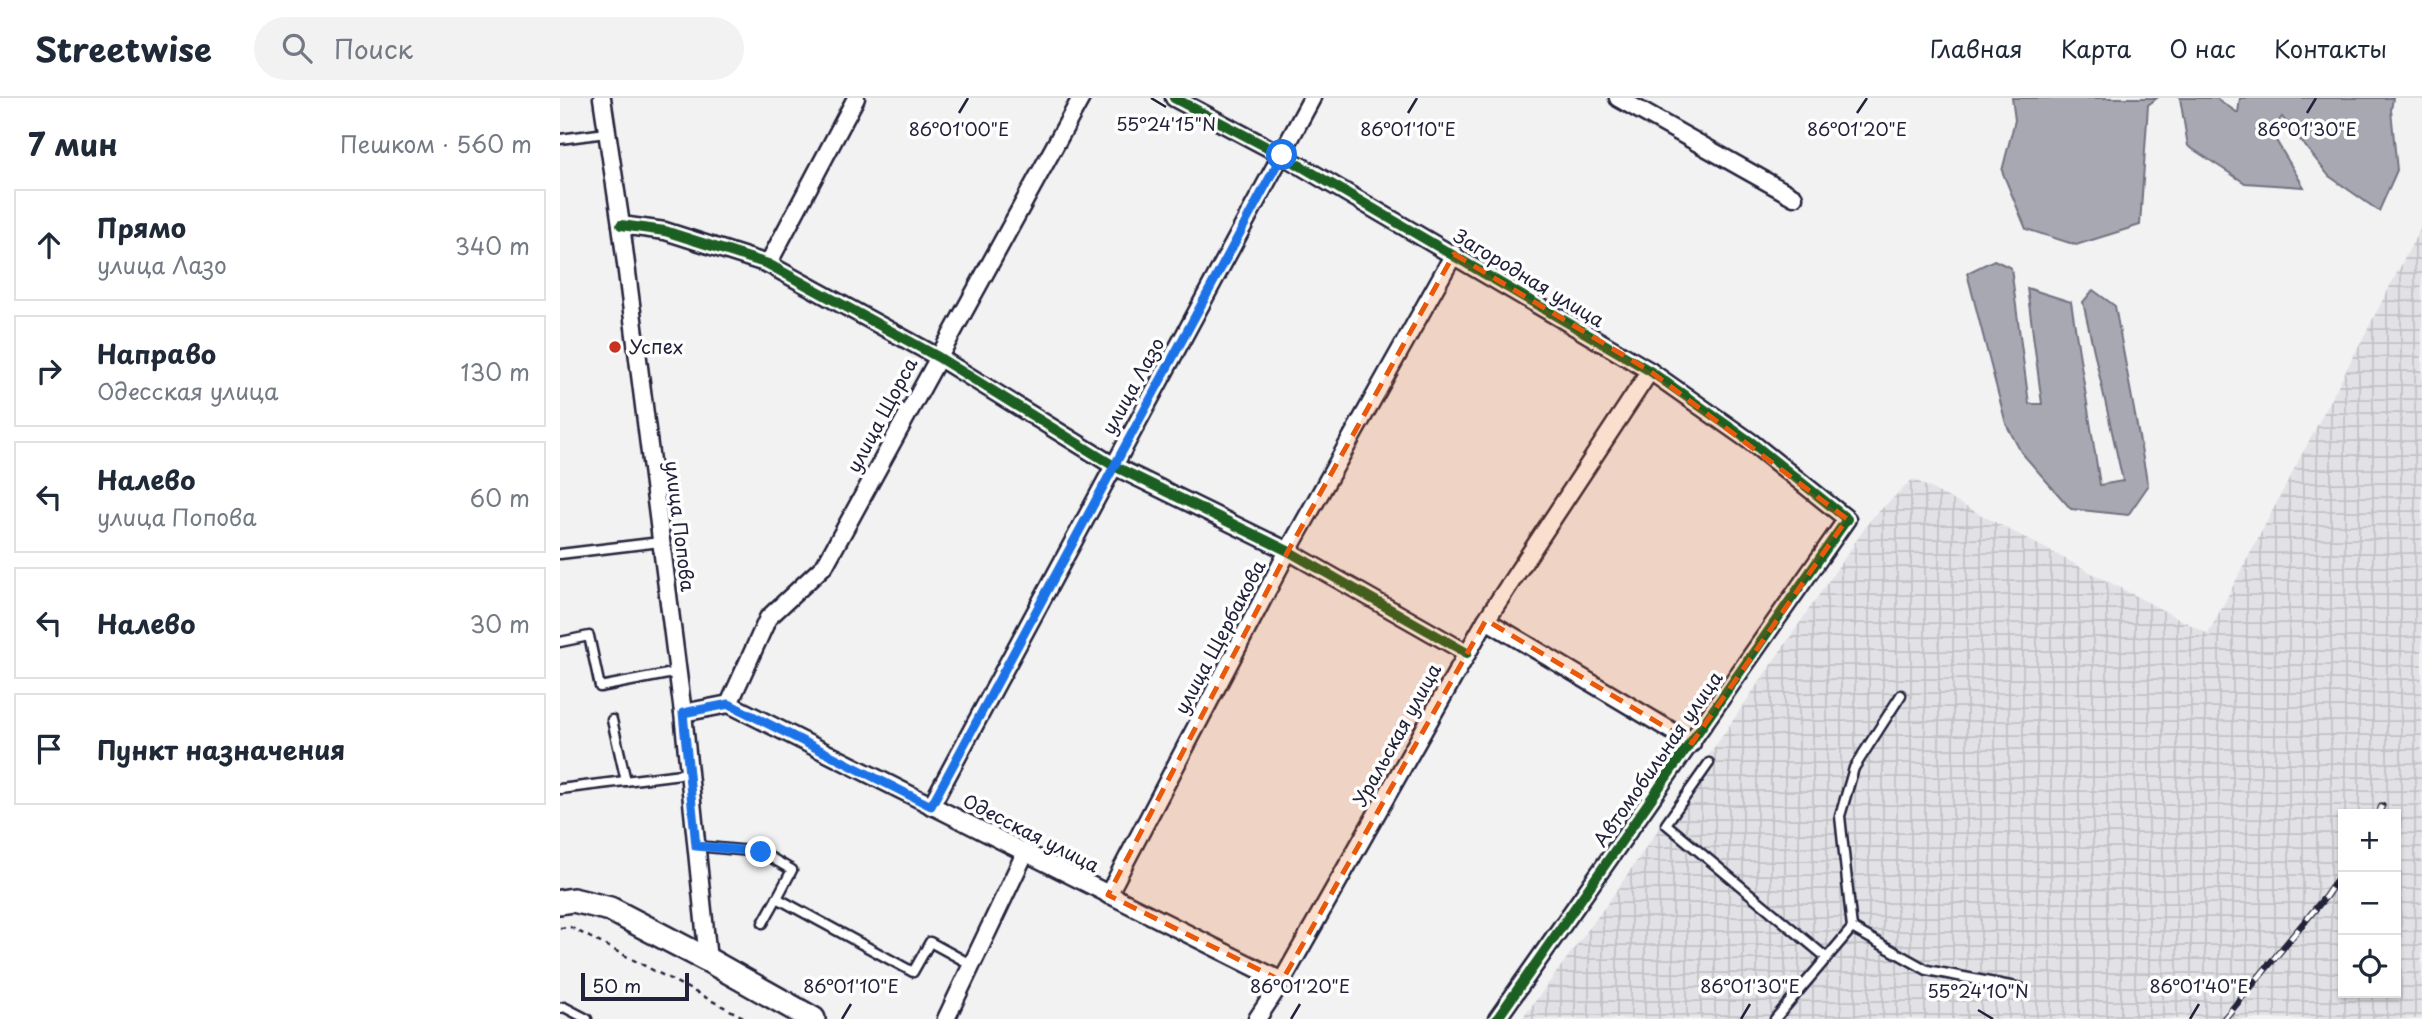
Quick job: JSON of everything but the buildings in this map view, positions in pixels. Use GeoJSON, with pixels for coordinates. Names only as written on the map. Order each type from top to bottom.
{"type":"FeatureCollection","features":[{"type":"Feature","properties":{"kind":"main road"},"geometry":{"type":"LineString","coordinates":[[560,902],[573,900],[610,909],[813,1019]]}},
{"type":"Feature","properties":{"kind":"street","name":"улица Попова"},"geometry":{"type":"LineString","coordinates":[[602,98],[621,225],[678,672],[708,960]]}},
{"type":"Feature","properties":{"kind":"street"},"geometry":{"type":"LineString","coordinates":[[768,264],[856,98]]}},
{"type":"Feature","properties":{"kind":"street","name":"улица Щорса"},"geometry":{"type":"LineString","coordinates":[[729,704],[768,618],[825,565],[1081,98]]}},
{"type":"Feature","properties":{"kind":"street","name":"Загородная улица"},"geometry":{"type":"LineString","coordinates":[[1174,98],[1282,155],[1650,370],[1751,442],[1847,519]]}},
{"type":"Feature","properties":{"kind":"street","name":"улица Лазо"},"geometry":{"type":"LineString","coordinates":[[931,806],[1312,98]]}},
{"type":"Feature","properties":{"kind":"street"},"geometry":{"type":"LineString","coordinates":[[1618,98],[1794,197]]}},
{"type":"Feature","properties":{"kind":"street"},"geometry":{"type":"LineString","coordinates":[[621,225],[665,231],[768,264],[938,357],[1114,466],[1288,551],[1467,653]]}},
{"type":"Feature","properties":{"kind":"street","name":"улица Щербакова"},"geometry":{"type":"LineString","coordinates":[[1108,895],[1288,551],[1454,254]]}},
{"type":"Feature","properties":{"kind":"street","name":"Уральская улица"},"geometry":{"type":"LineString","coordinates":[[1257,1019],[1282,981],[1486,620],[1650,370]]}},
{"type":"Feature","properties":{"kind":"street","name":"Автомобильная улица"},"geometry":{"type":"LineString","coordinates":[[1497,1019],[1847,519]]}},
{"type":"Feature","properties":{"kind":"street"},"geometry":{"type":"LineString","coordinates":[[1486,620],[1692,743]]}},
{"type":"Feature","properties":{"kind":"street"},"geometry":{"type":"LineString","coordinates":[[683,713],[729,704]]}},
{"type":"Feature","properties":{"kind":"street","name":"Одесская улица"},"geometry":{"type":"LineString","coordinates":[[729,704],[1282,981]]}},
{"type":"Feature","properties":{"kind":"street"},"geometry":{"type":"LineString","coordinates":[[946,1019],[1025,853]]}},
{"type":"Feature","properties":{"kind":"lane"},"geometry":{"type":"LineString","coordinates":[[560,139],[606,134]]}},
{"type":"Feature","properties":{"kind":"lane"},"geometry":{"type":"LineString","coordinates":[[560,554],[660,542]]}},
{"type":"Feature","properties":{"kind":"lane"},"geometry":{"type":"LineString","coordinates":[[560,642],[589,636],[600,687],[678,672]]}},
{"type":"Feature","properties":{"kind":"lane"},"geometry":{"type":"LineString","coordinates":[[1775,1019],[1853,928],[1840,816],[1854,768],[1901,695]]}},
{"type":"Feature","properties":{"kind":"lane"},"geometry":{"type":"LineString","coordinates":[[612,720],[626,781]]}},
{"type":"Feature","properties":{"kind":"lane"},"geometry":{"type":"LineString","coordinates":[[1709,763],[1666,824],[1827,958]]}},
{"type":"Feature","properties":{"kind":"lane"},"geometry":{"type":"LineString","coordinates":[[560,789],[689,773]]}},
{"type":"Feature","properties":{"kind":"lane"},"geometry":{"type":"LineString","coordinates":[[696,846],[761,852],[792,870],[763,923]]}},
{"type":"Feature","properties":{"kind":"lane"},"geometry":{"type":"LineString","coordinates":[[776,898],[913,972],[930,942],[972,965]]}},
{"type":"Feature","properties":{"kind":"lane"},"geometry":{"type":"LineString","coordinates":[[1853,928],[1927,970],[2021,988]]}},
{"type":"Feature","properties":{"kind":"lane"},"geometry":{"type":"LineString","coordinates":[[560,1008],[564,1007],[587,1019]]}},
{"type":"Feature","properties":{"kind":"path"},"geometry":{"type":"LineString","coordinates":[[560,928],[570,926],[747,1019]]}},
{"type":"Feature","properties":{"kind":"highlighted area"},"geometry":{"type":"Polygon","coordinates":[[[1454,254],[1650,371],[1847,519],[1692,743],[1486,620],[1282,981],[1108,895],[1288,551],[1454,254]]]}},
{"type":"Feature","properties":{"kind":"shaded area"},"geometry":{"type":"Polygon","coordinates":[[[2012,98],[2157,98],[2148,105],[2140,225],[2076,245],[2026,229],[2002,171],[2015,120],[2012,98]]]}},
{"type":"Feature","properties":{"kind":"shaded area"},"geometry":{"type":"Polygon","coordinates":[[[2180,98],[2216,98],[2238,113],[2240,98],[2393,98],[2391,110],[2397,170],[2379,211],[2329,176],[2282,117],[2271,132],[2304,187],[2245,183],[2188,146],[2180,98]]]}},
{"type":"Feature","properties":{"kind":"shaded area"},"geometry":{"type":"Polygon","coordinates":[[[2422,225],[2422,1019],[1522,1019],[1607,904],[1871,519],[1913,479],[2208,634],[2422,225]]]}},
{"type":"Feature","properties":{"kind":"shaded area"},"geometry":{"type":"Polygon","coordinates":[[[1994,260],[2011,268],[2029,404],[2042,404],[2027,288],[2071,302],[2100,485],[2123,481],[2083,302],[2093,290],[2115,306],[2148,486],[2128,515],[2071,509],[2021,452],[2006,424],[1967,273],[1994,260]]]}},
{"type":"Feature","properties":{"kind":"railway"},"geometry":{"type":"LineString","coordinates":[[2224,1019],[2326,896],[2342,872]]}},
{"type":"Feature","properties":{"kind":"cycle path"},"geometry":{"type":"LineString","coordinates":[[1174,98],[1282,155],[1650,371],[1751,442],[1847,519],[1497,1019]]}},
{"type":"Feature","properties":{"kind":"cycle path"},"geometry":{"type":"LineString","coordinates":[[621,225],[665,231],[768,264],[938,357],[1114,466],[1288,551],[1467,653]]}},
{"type":"Feature","properties":{"kind":"place","name":"Успех"},"geometry":{"type":"Point","coordinates":[615,347]}},
{"type":"Feature","properties":{"kind":"route"},"geometry":{"type":"LineString","coordinates":[[761,852],[696,846],[683,713],[729,704],[931,806],[1282,155]]}}]}
